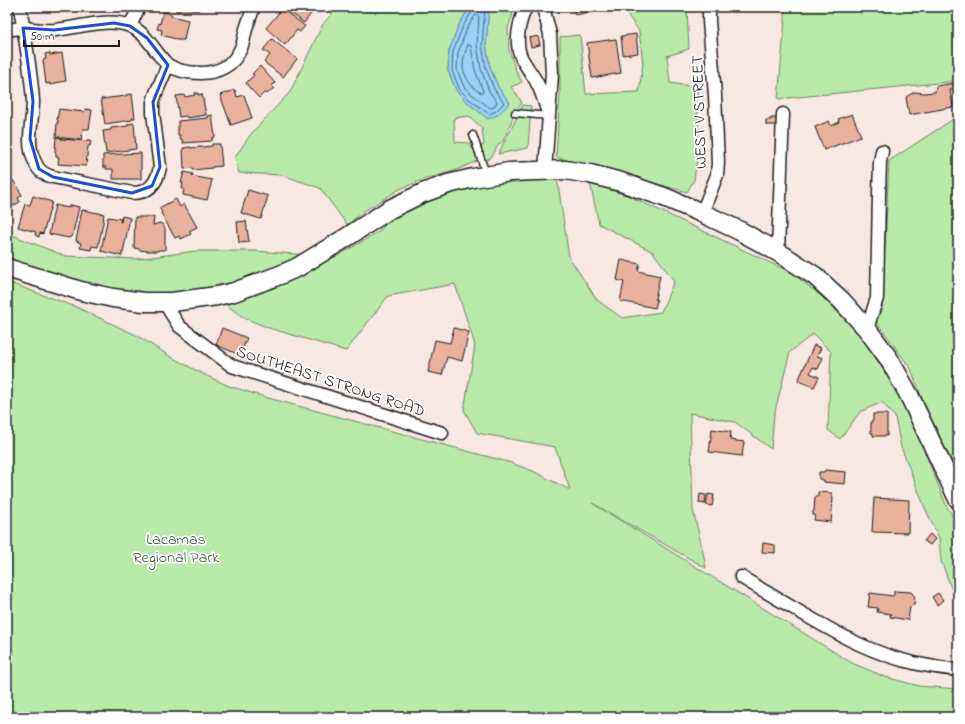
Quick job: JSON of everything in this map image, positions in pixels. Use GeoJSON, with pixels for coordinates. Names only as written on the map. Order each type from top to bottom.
{"type":"FeatureCollection","features":[{"type":"Feature","properties":{"kind":"street"},"geometry":{"type":"LineString","coordinates":[[20,7],[32,101],[30,139],[31,150],[34,162],[45,175],[132,193],[140,193],[152,186],[158,176],[160,167],[153,102],[168,65]]}},
{"type":"Feature","properties":{"kind":"street"},"geometry":{"type":"LineString","coordinates":[[130,26],[139,7]]}},
{"type":"Feature","properties":{"kind":"street"},"geometry":{"type":"LineString","coordinates":[[7,30],[23,28],[54,30],[104,23],[130,26],[138,30],[147,38],[168,65],[186,71],[206,73],[213,72],[228,65],[237,56],[254,7]]}},
{"type":"Feature","properties":{"kind":"street"},"geometry":{"type":"LineString","coordinates":[[526,7],[522,14],[518,30],[519,45],[522,58],[537,82],[549,116]]}},
{"type":"Feature","properties":{"kind":"street"},"geometry":{"type":"LineString","coordinates":[[543,7],[550,34],[552,74],[545,170]]}},
{"type":"Feature","properties":{"kind":"street","name":"WEST V STREET"},"geometry":{"type":"LineString","coordinates":[[702,213],[717,176],[718,163],[709,7]]}},
{"type":"Feature","properties":{"kind":"street"},"geometry":{"type":"LineString","coordinates":[[778,252],[783,114]]}},
{"type":"Feature","properties":{"kind":"street"},"geometry":{"type":"LineString","coordinates":[[867,330],[877,298],[880,162],[882,151]]}},
{"type":"Feature","properties":{"kind":"street"},"geometry":{"type":"LineString","coordinates":[[7,268],[88,293],[113,298],[144,302],[172,302],[217,296],[234,292],[298,267],[390,209],[423,193],[448,184],[509,172],[565,170],[590,174],[621,182],[702,213],[740,231],[778,252],[815,276],[842,301],[889,358],[910,395],[958,499]]}},
{"type":"Feature","properties":{"kind":"street","name":"SOUTHEAST STRONG ROAD"},"geometry":{"type":"LineString","coordinates":[[164,302],[179,326],[232,366],[442,433]]}},
{"type":"Feature","properties":{"kind":"street"},"geometry":{"type":"LineString","coordinates":[[741,577],[799,612],[859,645],[884,655],[909,662],[958,670]]}},
{"type":"Feature","properties":{"kind":"lane"},"geometry":{"type":"LineString","coordinates":[[515,113],[549,116]]}},
{"type":"Feature","properties":{"kind":"lane"},"geometry":{"type":"LineString","coordinates":[[473,135],[487,176]]}},
{"type":"Feature","properties":{"kind":"highlighted area"},"geometry":{"type":"Polygon","coordinates":[[[114,23],[130,26],[147,38],[168,65],[153,102],[160,167],[152,186],[132,193],[53,177],[39,169],[30,139],[33,101],[23,28],[54,30],[114,23]]]}},
{"type":"Feature","properties":{"kind":"green space"},"geometry":{"type":"Polygon","coordinates":[[[338,7],[470,7],[459,24],[449,51],[448,71],[457,92],[488,119],[510,103],[498,87],[490,67],[486,45],[489,7],[515,7],[508,28],[509,50],[516,71],[522,82],[511,87],[522,103],[515,113],[503,141],[498,145],[489,159],[477,161],[454,171],[422,180],[400,189],[364,211],[347,225],[320,188],[282,175],[239,173],[235,157],[251,134],[290,92],[323,24],[338,7]],[[469,116],[454,118],[455,142],[469,143],[472,149],[484,145],[482,128],[469,116]]]}},
{"type":"Feature","properties":{"kind":"green space"},"geometry":{"type":"Polygon","coordinates":[[[622,7],[687,9],[689,49],[667,56],[670,83],[697,87],[699,147],[694,180],[687,192],[556,157],[560,93],[560,37],[580,35],[586,94],[639,92],[643,64],[639,31],[622,7]]]}},
{"type":"Feature","properties":{"kind":"green space"},"geometry":{"type":"Polygon","coordinates":[[[785,7],[958,7],[958,81],[778,99],[785,7]]]}},
{"type":"Feature","properties":{"kind":"green space"},"geometry":{"type":"Polygon","coordinates":[[[523,105],[531,106],[528,148],[498,154],[509,133],[523,105]]]}},
{"type":"Feature","properties":{"kind":"green space"},"geometry":{"type":"Polygon","coordinates":[[[958,116],[958,475],[923,401],[911,369],[874,318],[882,312],[889,161],[958,116]]]}},
{"type":"Feature","properties":{"kind":"green space","name":"Lacamas Regional Park"},"geometry":{"type":"Polygon","coordinates":[[[557,178],[569,257],[597,300],[622,318],[661,312],[674,281],[653,252],[599,224],[590,183],[629,196],[792,273],[822,297],[862,336],[912,412],[925,452],[946,505],[958,526],[958,606],[941,561],[939,538],[925,508],[901,447],[895,417],[882,402],[860,412],[840,439],[828,430],[831,352],[813,334],[790,352],[774,415],[771,449],[735,422],[690,413],[693,510],[706,568],[592,503],[852,663],[885,677],[919,686],[958,689],[958,717],[7,717],[7,282],[76,307],[136,335],[171,357],[229,386],[268,398],[508,462],[533,471],[570,490],[555,447],[477,433],[464,410],[475,345],[455,284],[388,296],[346,351],[269,328],[244,318],[225,304],[339,255],[380,231],[392,216],[448,191],[509,180],[557,178]]]}},
{"type":"Feature","properties":{"kind":"green space"},"geometry":{"type":"Polygon","coordinates":[[[7,233],[65,256],[137,259],[196,251],[255,251],[307,255],[260,276],[197,294],[130,294],[44,273],[7,258],[7,233]]]}},
{"type":"Feature","properties":{"kind":"water"},"geometry":{"type":"Polygon","coordinates":[[[470,7],[489,7],[486,45],[490,67],[498,87],[510,103],[498,115],[488,119],[457,92],[448,71],[449,51],[459,24],[470,7]]]}},
{"type":"Feature","properties":{"kind":"building"},"geometry":{"type":"Polygon","coordinates":[[[40,7],[58,7],[58,8],[40,10],[40,7]]]}},
{"type":"Feature","properties":{"kind":"building"},"geometry":{"type":"Polygon","coordinates":[[[164,7],[199,7],[199,10],[176,11],[176,9],[164,9],[164,7]]]}},
{"type":"Feature","properties":{"kind":"building"},"geometry":{"type":"Polygon","coordinates":[[[285,7],[316,7],[304,23],[285,7]]]}},
{"type":"Feature","properties":{"kind":"building"},"geometry":{"type":"Polygon","coordinates":[[[573,7],[594,7],[595,11],[575,15],[573,7]]]}},
{"type":"Feature","properties":{"kind":"building"},"geometry":{"type":"Polygon","coordinates":[[[282,9],[305,26],[300,32],[297,30],[285,45],[266,28],[282,9]]]}},
{"type":"Feature","properties":{"kind":"building"},"geometry":{"type":"Polygon","coordinates":[[[163,12],[171,14],[171,16],[188,20],[184,40],[176,40],[161,35],[162,30],[157,29],[163,12]]]}},
{"type":"Feature","properties":{"kind":"building"},"geometry":{"type":"Polygon","coordinates":[[[636,34],[638,53],[623,55],[621,36],[636,34]]]}},
{"type":"Feature","properties":{"kind":"building"},"geometry":{"type":"Polygon","coordinates":[[[538,36],[540,45],[531,47],[529,38],[538,36]]]}},
{"type":"Feature","properties":{"kind":"building"},"geometry":{"type":"Polygon","coordinates":[[[272,39],[297,59],[283,77],[264,62],[270,55],[263,50],[272,39]]]}},
{"type":"Feature","properties":{"kind":"building"},"geometry":{"type":"Polygon","coordinates":[[[616,39],[621,73],[592,78],[587,43],[616,39]]]}},
{"type":"Feature","properties":{"kind":"building"},"geometry":{"type":"Polygon","coordinates":[[[50,53],[50,55],[62,53],[66,81],[50,85],[50,83],[46,84],[43,60],[46,59],[45,54],[50,53]]]}},
{"type":"Feature","properties":{"kind":"building"},"geometry":{"type":"Polygon","coordinates":[[[260,66],[275,83],[272,86],[274,88],[267,94],[265,92],[259,98],[246,83],[260,66]]]}},
{"type":"Feature","properties":{"kind":"building"},"geometry":{"type":"Polygon","coordinates":[[[7,72],[9,81],[12,81],[13,89],[8,90],[8,94],[7,94],[7,72]]]}},
{"type":"Feature","properties":{"kind":"building"},"geometry":{"type":"Polygon","coordinates":[[[955,83],[956,90],[950,90],[953,107],[909,115],[906,97],[914,92],[935,92],[936,86],[955,83]]]}},
{"type":"Feature","properties":{"kind":"building"},"geometry":{"type":"Polygon","coordinates":[[[235,90],[237,97],[244,95],[252,118],[231,125],[220,95],[235,90]]]}},
{"type":"Feature","properties":{"kind":"building"},"geometry":{"type":"Polygon","coordinates":[[[194,93],[198,93],[198,95],[202,94],[206,115],[187,118],[186,116],[179,117],[176,96],[184,95],[185,97],[195,95],[194,93]]]}},
{"type":"Feature","properties":{"kind":"building"},"geometry":{"type":"Polygon","coordinates":[[[132,94],[135,118],[132,118],[132,120],[105,124],[101,99],[132,94]]]}},
{"type":"Feature","properties":{"kind":"building"},"geometry":{"type":"Polygon","coordinates":[[[10,102],[11,111],[9,112],[11,123],[7,124],[7,103],[10,102]]]}},
{"type":"Feature","properties":{"kind":"building"},"geometry":{"type":"Polygon","coordinates":[[[59,109],[84,112],[85,109],[92,110],[89,129],[83,129],[81,140],[56,137],[59,109]]]}},
{"type":"Feature","properties":{"kind":"building"},"geometry":{"type":"Polygon","coordinates":[[[852,114],[861,136],[824,150],[815,127],[829,121],[831,126],[839,122],[838,119],[852,114]]]}},
{"type":"Feature","properties":{"kind":"building"},"geometry":{"type":"Polygon","coordinates":[[[212,115],[215,137],[212,138],[212,141],[183,143],[182,139],[180,139],[180,135],[178,135],[178,121],[208,118],[208,116],[212,115]]]}},
{"type":"Feature","properties":{"kind":"building"},"geometry":{"type":"Polygon","coordinates":[[[771,118],[777,118],[777,125],[766,125],[766,120],[771,120],[771,118]]]}},
{"type":"Feature","properties":{"kind":"building"},"geometry":{"type":"Polygon","coordinates":[[[134,123],[136,149],[106,153],[103,131],[111,130],[111,128],[128,126],[128,124],[134,123]]]}},
{"type":"Feature","properties":{"kind":"building"},"geometry":{"type":"Polygon","coordinates":[[[7,132],[9,132],[10,141],[8,141],[9,150],[7,150],[7,132]]]}},
{"type":"Feature","properties":{"kind":"building"},"geometry":{"type":"Polygon","coordinates":[[[56,137],[61,137],[61,139],[91,140],[90,146],[88,146],[86,166],[58,164],[59,157],[56,157],[55,152],[56,137]]]}},
{"type":"Feature","properties":{"kind":"building"},"geometry":{"type":"Polygon","coordinates":[[[212,144],[220,144],[222,166],[193,170],[193,168],[184,169],[183,148],[212,146],[212,144]]]}},
{"type":"Feature","properties":{"kind":"building"},"geometry":{"type":"Polygon","coordinates":[[[9,153],[11,173],[9,173],[10,180],[7,181],[7,154],[9,153]]]}},
{"type":"Feature","properties":{"kind":"building"},"geometry":{"type":"Polygon","coordinates":[[[141,153],[141,179],[113,179],[113,169],[106,169],[106,167],[103,167],[103,155],[141,153]]]}},
{"type":"Feature","properties":{"kind":"building"},"geometry":{"type":"Polygon","coordinates":[[[184,172],[193,174],[192,176],[212,180],[207,200],[183,195],[183,183],[181,183],[184,172]]]}},
{"type":"Feature","properties":{"kind":"building"},"geometry":{"type":"Polygon","coordinates":[[[13,180],[22,195],[18,198],[20,202],[7,209],[7,183],[13,180]]]}},
{"type":"Feature","properties":{"kind":"building"},"geometry":{"type":"Polygon","coordinates":[[[248,190],[268,196],[261,219],[241,213],[248,190]]]}},
{"type":"Feature","properties":{"kind":"building"},"geometry":{"type":"Polygon","coordinates":[[[33,196],[52,202],[43,234],[40,233],[39,237],[35,235],[36,232],[18,227],[25,204],[30,205],[33,196]]]}},
{"type":"Feature","properties":{"kind":"building"},"geometry":{"type":"Polygon","coordinates":[[[176,199],[180,207],[184,204],[197,227],[189,231],[191,234],[181,239],[179,236],[175,238],[159,208],[176,199]]]}},
{"type":"Feature","properties":{"kind":"building"},"geometry":{"type":"Polygon","coordinates":[[[55,205],[68,208],[71,205],[79,207],[72,237],[69,238],[49,234],[55,205]]]}},
{"type":"Feature","properties":{"kind":"building"},"geometry":{"type":"Polygon","coordinates":[[[82,210],[104,214],[98,247],[92,246],[91,250],[80,248],[81,243],[76,241],[82,210]]]}},
{"type":"Feature","properties":{"kind":"building"},"geometry":{"type":"Polygon","coordinates":[[[122,216],[130,218],[122,256],[101,251],[108,217],[121,219],[121,222],[122,216]]]}},
{"type":"Feature","properties":{"kind":"building"},"geometry":{"type":"Polygon","coordinates":[[[135,217],[154,217],[153,225],[160,223],[163,225],[165,229],[165,250],[148,251],[134,248],[135,217]]]}},
{"type":"Feature","properties":{"kind":"building"},"geometry":{"type":"Polygon","coordinates":[[[246,221],[249,242],[239,243],[237,222],[246,221]]]}},
{"type":"Feature","properties":{"kind":"building"},"geometry":{"type":"Polygon","coordinates":[[[621,260],[640,264],[638,271],[660,276],[655,299],[657,300],[655,308],[620,301],[624,282],[617,280],[621,260]]]}},
{"type":"Feature","properties":{"kind":"building"},"geometry":{"type":"Polygon","coordinates":[[[222,328],[247,338],[240,355],[216,345],[222,328]]]}},
{"type":"Feature","properties":{"kind":"building"},"geometry":{"type":"Polygon","coordinates":[[[454,328],[469,332],[462,361],[447,357],[442,375],[428,372],[435,340],[450,343],[454,328]]]}},
{"type":"Feature","properties":{"kind":"building"},"geometry":{"type":"Polygon","coordinates":[[[814,345],[821,348],[817,356],[823,358],[818,369],[813,367],[810,373],[819,377],[814,387],[798,381],[814,345]]]}},
{"type":"Feature","properties":{"kind":"building"},"geometry":{"type":"Polygon","coordinates":[[[873,414],[887,414],[887,436],[873,436],[873,433],[871,433],[871,421],[873,421],[873,414]]]}},
{"type":"Feature","properties":{"kind":"building"},"geometry":{"type":"Polygon","coordinates":[[[712,429],[731,432],[730,440],[744,442],[742,456],[709,452],[712,429]]]}},
{"type":"Feature","properties":{"kind":"building"},"geometry":{"type":"Polygon","coordinates":[[[825,470],[846,472],[845,484],[824,482],[824,480],[819,479],[819,472],[824,472],[825,470]]]}},
{"type":"Feature","properties":{"kind":"building"},"geometry":{"type":"Polygon","coordinates":[[[818,492],[832,493],[831,522],[814,520],[815,515],[813,515],[813,511],[815,497],[818,497],[818,492]]]}},
{"type":"Feature","properties":{"kind":"building"},"geometry":{"type":"Polygon","coordinates":[[[700,494],[706,495],[705,504],[699,503],[700,494]]]}},
{"type":"Feature","properties":{"kind":"building"},"geometry":{"type":"Polygon","coordinates":[[[708,494],[714,495],[712,506],[706,505],[708,494]]]}},
{"type":"Feature","properties":{"kind":"building"},"geometry":{"type":"Polygon","coordinates":[[[874,498],[909,500],[908,533],[872,532],[874,498]]]}},
{"type":"Feature","properties":{"kind":"building"},"geometry":{"type":"Polygon","coordinates":[[[930,534],[935,539],[930,545],[924,541],[930,534]]]}},
{"type":"Feature","properties":{"kind":"building"},"geometry":{"type":"Polygon","coordinates":[[[763,543],[775,545],[775,553],[762,552],[763,543]]]}},
{"type":"Feature","properties":{"kind":"building"},"geometry":{"type":"Polygon","coordinates":[[[894,591],[911,592],[915,597],[914,604],[910,607],[908,620],[890,617],[891,614],[877,612],[878,608],[868,607],[870,593],[893,596],[894,591]]]}},
{"type":"Feature","properties":{"kind":"building"},"geometry":{"type":"Polygon","coordinates":[[[938,593],[943,600],[937,605],[932,597],[938,593]]]}}]}
